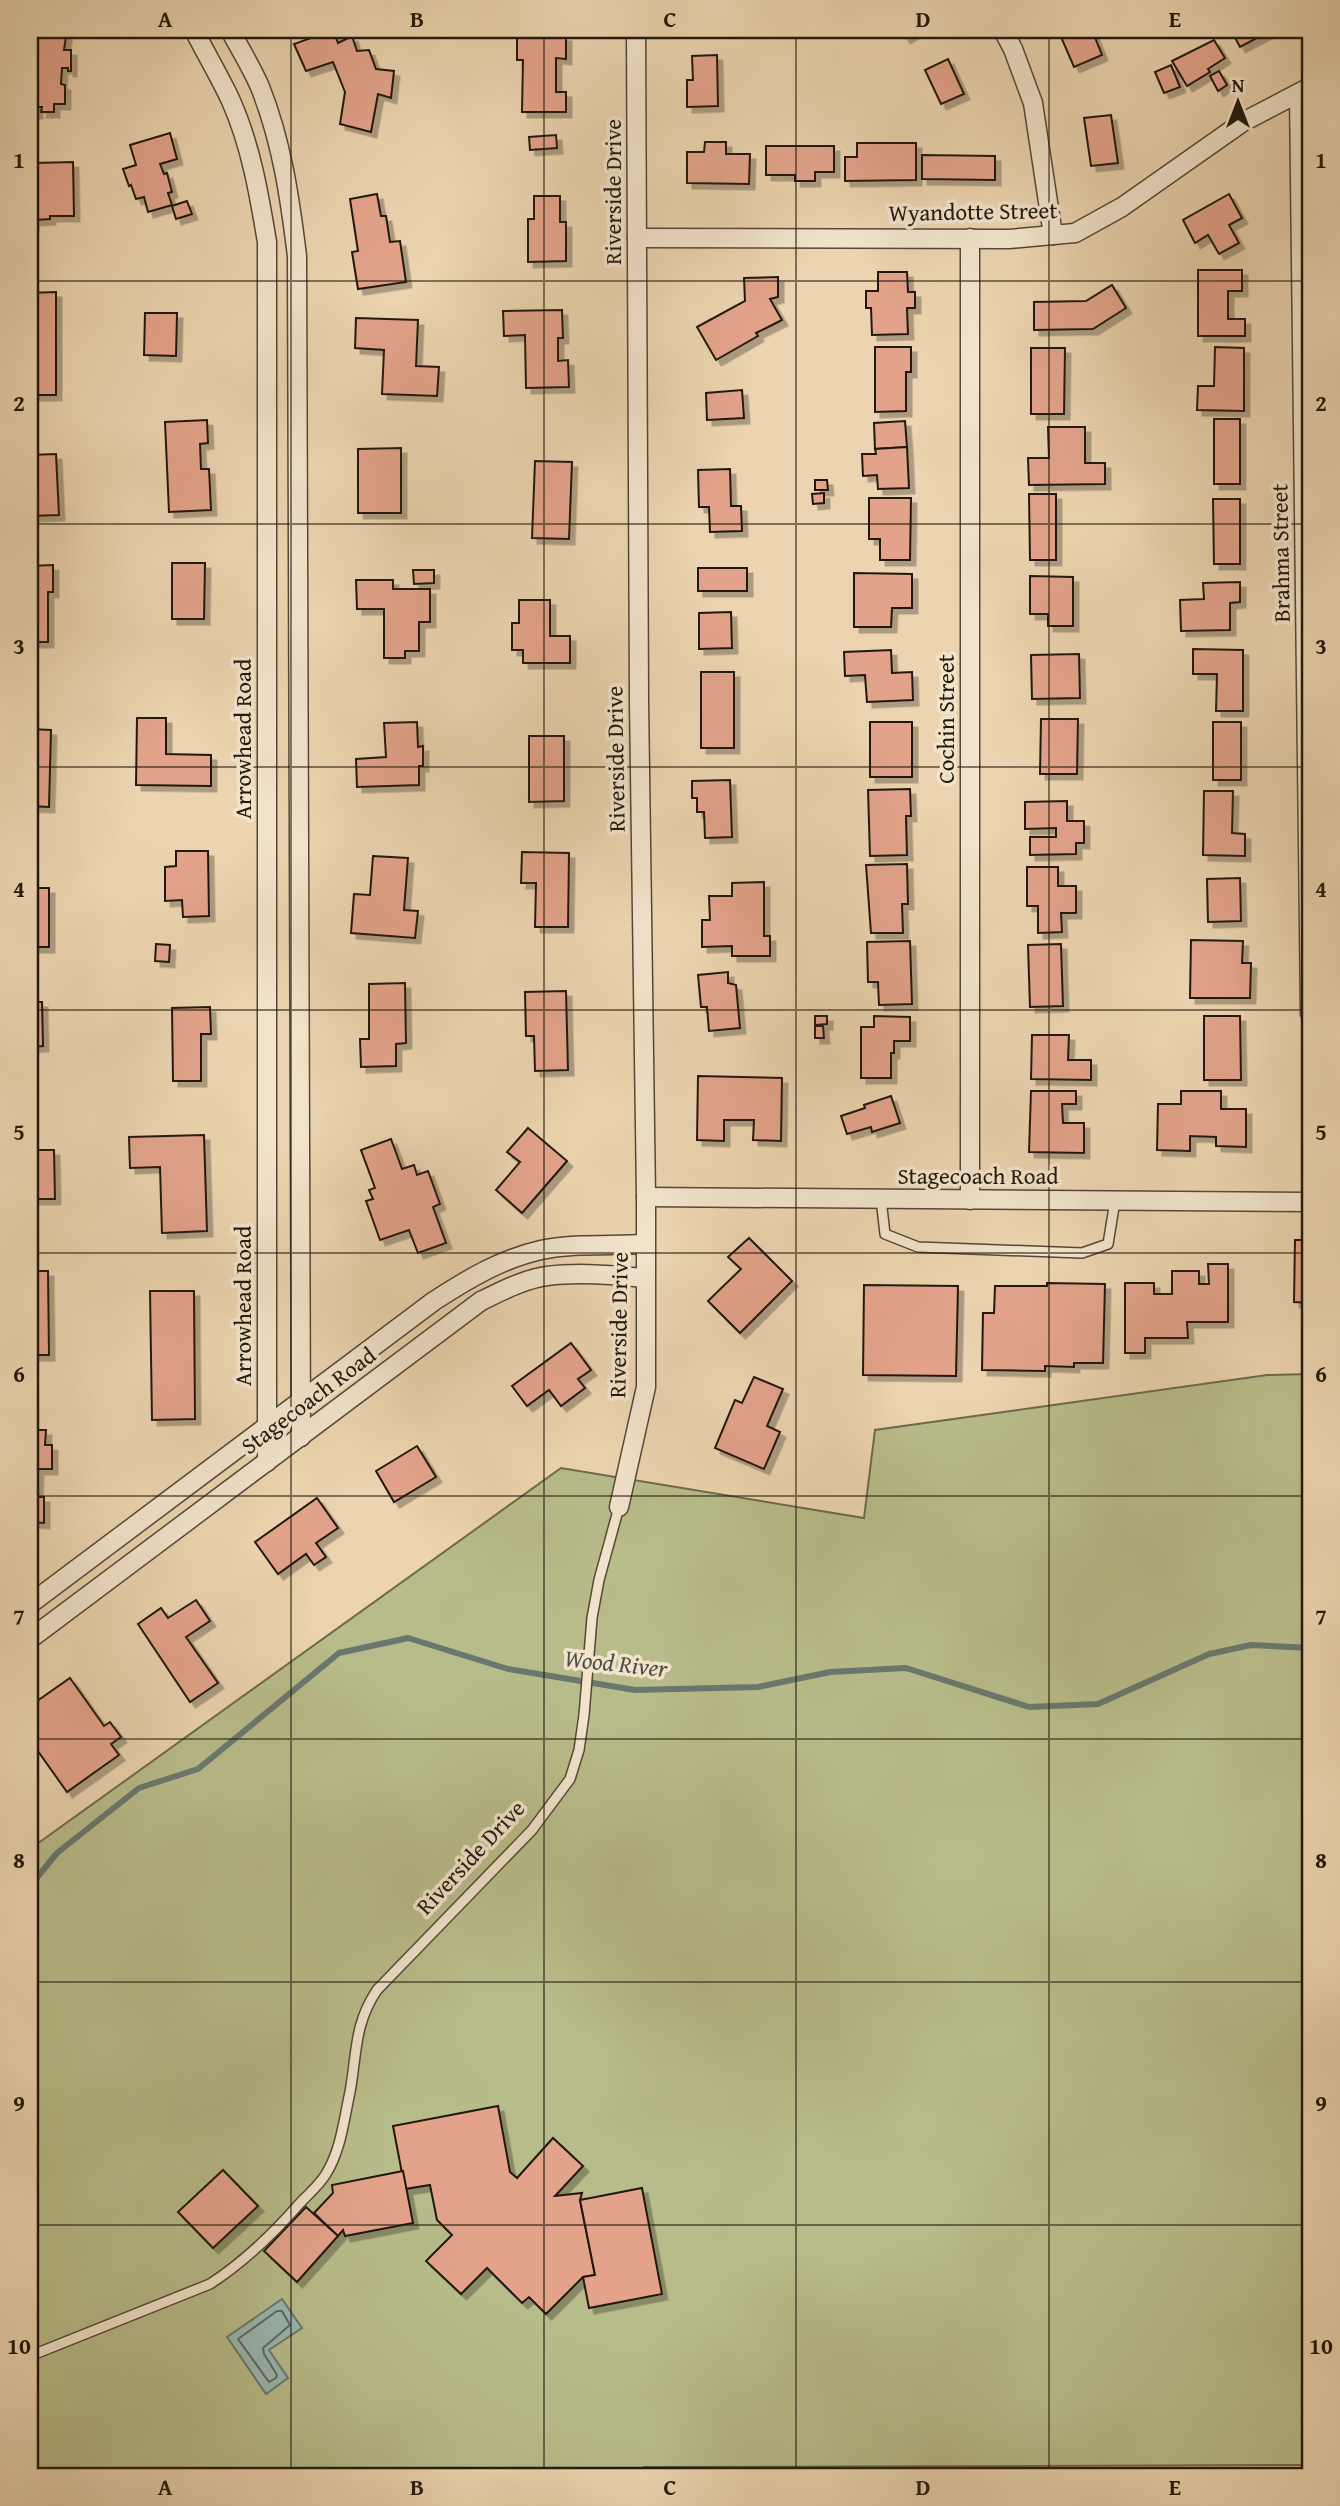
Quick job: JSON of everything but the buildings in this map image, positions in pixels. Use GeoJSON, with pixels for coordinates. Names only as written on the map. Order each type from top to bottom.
{"type":"FeatureCollection","features":[{"type":"Feature","properties":{"kind":"street","name":"Arrowhead Road"},"geometry":{"type":"LineString","coordinates":[[194,30],[231,103],[248,149],[260,195],[267,242],[267,1462]]}},
{"type":"Feature","properties":{"kind":"street"},"geometry":{"type":"LineString","coordinates":[[230,30],[260,86],[276,135],[288,186],[297,256],[300,1437]]}},
{"type":"Feature","properties":{"kind":"street","name":"Riverside Drive"},"geometry":{"type":"LineString","coordinates":[[619,1507],[646,1387],[636,30]]}},
{"type":"Feature","properties":{"kind":"street"},"geometry":{"type":"LineString","coordinates":[[1003,30],[1013,48],[1033,103],[1053,235]]}},
{"type":"Feature","properties":{"kind":"street","name":"Wyandotte Street"},"geometry":{"type":"LineString","coordinates":[[637,237],[1009,239],[1075,233],[1122,207],[1244,122],[1304,90]]}},
{"type":"Feature","properties":{"kind":"street","name":"Brahma Street"},"geometry":{"type":"LineString","coordinates":[[1304,90],[1310,1013]]}},
{"type":"Feature","properties":{"kind":"street","name":"Cochin Street"},"geometry":{"type":"LineString","coordinates":[[970,238],[970,1200]]}},
{"type":"Feature","properties":{"kind":"street","name":"Stagecoach Road"},"geometry":{"type":"LineString","coordinates":[[646,1197],[1310,1202]]}},
{"type":"Feature","properties":{"kind":"street","name":"Stagecoach Road"},"geometry":{"type":"LineString","coordinates":[[30,1604],[434,1301],[469,1278],[506,1260],[543,1250],[645,1244]]}},
{"type":"Feature","properties":{"kind":"street","name":"Stagecoach Road"},"geometry":{"type":"LineString","coordinates":[[30,1639],[481,1301],[514,1285],[545,1276],[592,1274],[645,1278]]}},
{"type":"Feature","properties":{"kind":"lane"},"geometry":{"type":"LineString","coordinates":[[881,1199],[885,1234],[918,1248],[1082,1253],[1108,1244],[1115,1201]]}},
{"type":"Feature","properties":{"kind":"lane","name":"Riverside Drive"},"geometry":{"type":"LineString","coordinates":[[30,2356],[210,2284],[256,2249],[326,2175],[337,2151],[365,2007],[377,1990],[532,1830],[570,1779],[579,1750],[590,1636],[599,1580],[619,1507]]}},
{"type":"Feature","properties":{"kind":"green space"},"geometry":{"type":"Polygon","coordinates":[[[1310,1374],[1310,2465],[644,2467],[644,2476],[30,2476],[30,1849],[561,1468],[864,1518],[875,1430],[1267,1375],[1310,1374]]]}},
{"type":"Feature","properties":{"kind":"water"},"geometry":{"type":"Polygon","coordinates":[[[282,2299],[302,2328],[269,2350],[288,2378],[266,2394],[227,2337],[282,2299]]]}},
{"type":"Feature","properties":{"kind":"waterway","name":"Wood River"},"geometry":{"type":"LineString","coordinates":[[30,1886],[57,1853],[139,1788],[198,1769],[339,1653],[408,1638],[508,1669],[635,1690],[758,1687],[830,1672],[906,1668],[1029,1707],[1098,1704],[1209,1654],[1251,1645],[1310,1648]]}}]}
